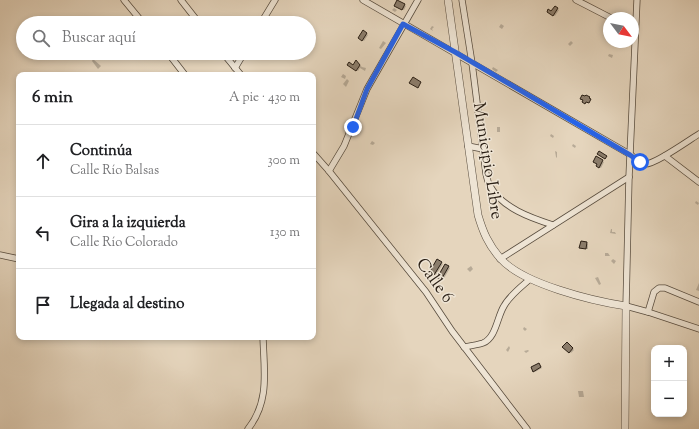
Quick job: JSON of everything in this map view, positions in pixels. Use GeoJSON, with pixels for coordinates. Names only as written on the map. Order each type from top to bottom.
{"type":"FeatureCollection","features":[{"type":"Feature","properties":{"kind":"street"},"geometry":{"type":"LineString","coordinates":[[124,0],[137,16]]}},
{"type":"Feature","properties":{"kind":"street"},"geometry":{"type":"LineString","coordinates":[[181,0],[194,16]]}},
{"type":"Feature","properties":{"kind":"street"},"geometry":{"type":"LineString","coordinates":[[266,16],[275,0]]}},
{"type":"Feature","properties":{"kind":"street"},"geometry":{"type":"LineString","coordinates":[[363,0],[403,24],[455,52],[644,164],[650,164],[699,134]]}},
{"type":"Feature","properties":{"kind":"street"},"geometry":{"type":"LineString","coordinates":[[329,170],[344,146],[367,89],[418,0]]}},
{"type":"Feature","properties":{"kind":"street","name":"Municipio Libre"},"geometry":{"type":"LineString","coordinates":[[448,0],[478,215],[486,239],[500,259],[511,268],[530,279],[575,296],[598,302],[626,306]]}},
{"type":"Feature","properties":{"kind":"street"},"geometry":{"type":"LineString","coordinates":[[462,0],[472,63],[486,174],[490,187],[497,195],[518,212],[530,218],[553,225]]}},
{"type":"Feature","properties":{"kind":"street"},"geometry":{"type":"LineString","coordinates":[[576,0],[603,14]]}},
{"type":"Feature","properties":{"kind":"street"},"geometry":{"type":"LineString","coordinates":[[635,12],[636,0]]}},
{"type":"Feature","properties":{"kind":"street"},"geometry":{"type":"LineString","coordinates":[[625,429],[626,306],[633,48]]}},
{"type":"Feature","properties":{"kind":"street"},"geometry":{"type":"LineString","coordinates":[[173,60],[183,72]]}},
{"type":"Feature","properties":{"kind":"street"},"geometry":{"type":"LineString","coordinates":[[229,60],[239,72]]}},
{"type":"Feature","properties":{"kind":"street"},"geometry":{"type":"LineString","coordinates":[[236,68],[240,60]]}},
{"type":"Feature","properties":{"kind":"street"},"geometry":{"type":"LineString","coordinates":[[468,146],[483,149]]}},
{"type":"Feature","properties":{"kind":"street","name":"Calle 6"},"geometry":{"type":"LineString","coordinates":[[316,156],[329,170],[426,292],[464,347],[527,429]]}},
{"type":"Feature","properties":{"kind":"street"},"geometry":{"type":"LineString","coordinates":[[664,156],[699,182]]}},
{"type":"Feature","properties":{"kind":"street"},"geometry":{"type":"LineString","coordinates":[[500,259],[629,177]]}},
{"type":"Feature","properties":{"kind":"street"},"geometry":{"type":"LineString","coordinates":[[0,255],[16,258]]}},
{"type":"Feature","properties":{"kind":"street"},"geometry":{"type":"LineString","coordinates":[[464,347],[483,343],[489,340],[505,304],[530,279]]}},
{"type":"Feature","properties":{"kind":"street"},"geometry":{"type":"LineString","coordinates":[[648,312],[654,292],[659,288],[665,288],[699,302]]}},
{"type":"Feature","properties":{"kind":"street"},"geometry":{"type":"LineString","coordinates":[[626,306],[699,329]]}},
{"type":"Feature","properties":{"kind":"street"},"geometry":{"type":"LineString","coordinates":[[248,429],[261,406],[265,388],[263,340]]}},
{"type":"Feature","properties":{"kind":"building"},"geometry":{"type":"Polygon","coordinates":[[[397,0],[405,4],[402,10],[394,6],[397,0]]]}},
{"type":"Feature","properties":{"kind":"building"},"geometry":{"type":"Polygon","coordinates":[[[555,6],[558,8],[553,16],[547,12],[548,9],[551,11],[555,6]]]}},
{"type":"Feature","properties":{"kind":"building"},"geometry":{"type":"Polygon","coordinates":[[[363,30],[367,33],[362,41],[358,38],[363,30]]]}},
{"type":"Feature","properties":{"kind":"building"},"geometry":{"type":"Polygon","coordinates":[[[356,60],[360,65],[356,71],[347,65],[349,62],[353,65],[356,60]]]}},
{"type":"Feature","properties":{"kind":"building"},"geometry":{"type":"Polygon","coordinates":[[[413,77],[421,82],[418,88],[409,83],[413,77]]]}},
{"type":"Feature","properties":{"kind":"building"},"geometry":{"type":"Polygon","coordinates":[[[582,95],[590,97],[589,98],[591,99],[589,103],[586,102],[585,104],[582,102],[583,100],[580,99],[582,95]]]}},
{"type":"Feature","properties":{"kind":"building"},"geometry":{"type":"Polygon","coordinates":[[[599,151],[607,156],[605,159],[597,154],[599,151]]]}},
{"type":"Feature","properties":{"kind":"building"},"geometry":{"type":"Polygon","coordinates":[[[596,156],[603,160],[599,168],[596,166],[597,164],[593,162],[596,156]]]}},
{"type":"Feature","properties":{"kind":"building"},"geometry":{"type":"Polygon","coordinates":[[[581,241],[587,242],[586,249],[579,248],[581,241]]]}},
{"type":"Feature","properties":{"kind":"building"},"geometry":{"type":"Polygon","coordinates":[[[437,259],[442,262],[434,275],[429,273],[437,259]]]}},
{"type":"Feature","properties":{"kind":"building"},"geometry":{"type":"Polygon","coordinates":[[[445,264],[449,266],[441,280],[437,278],[445,264]]]}},
{"type":"Feature","properties":{"kind":"building"},"geometry":{"type":"Polygon","coordinates":[[[567,342],[573,348],[569,353],[562,347],[567,342]]]}},
{"type":"Feature","properties":{"kind":"building"},"geometry":{"type":"Polygon","coordinates":[[[539,363],[541,367],[533,372],[531,367],[539,363]]]}},
{"type":"Feature","properties":{"kind":"route"},"geometry":{"type":"LineString","coordinates":[[353,127],[367,89],[403,24],[455,52],[640,162]]}}]}
